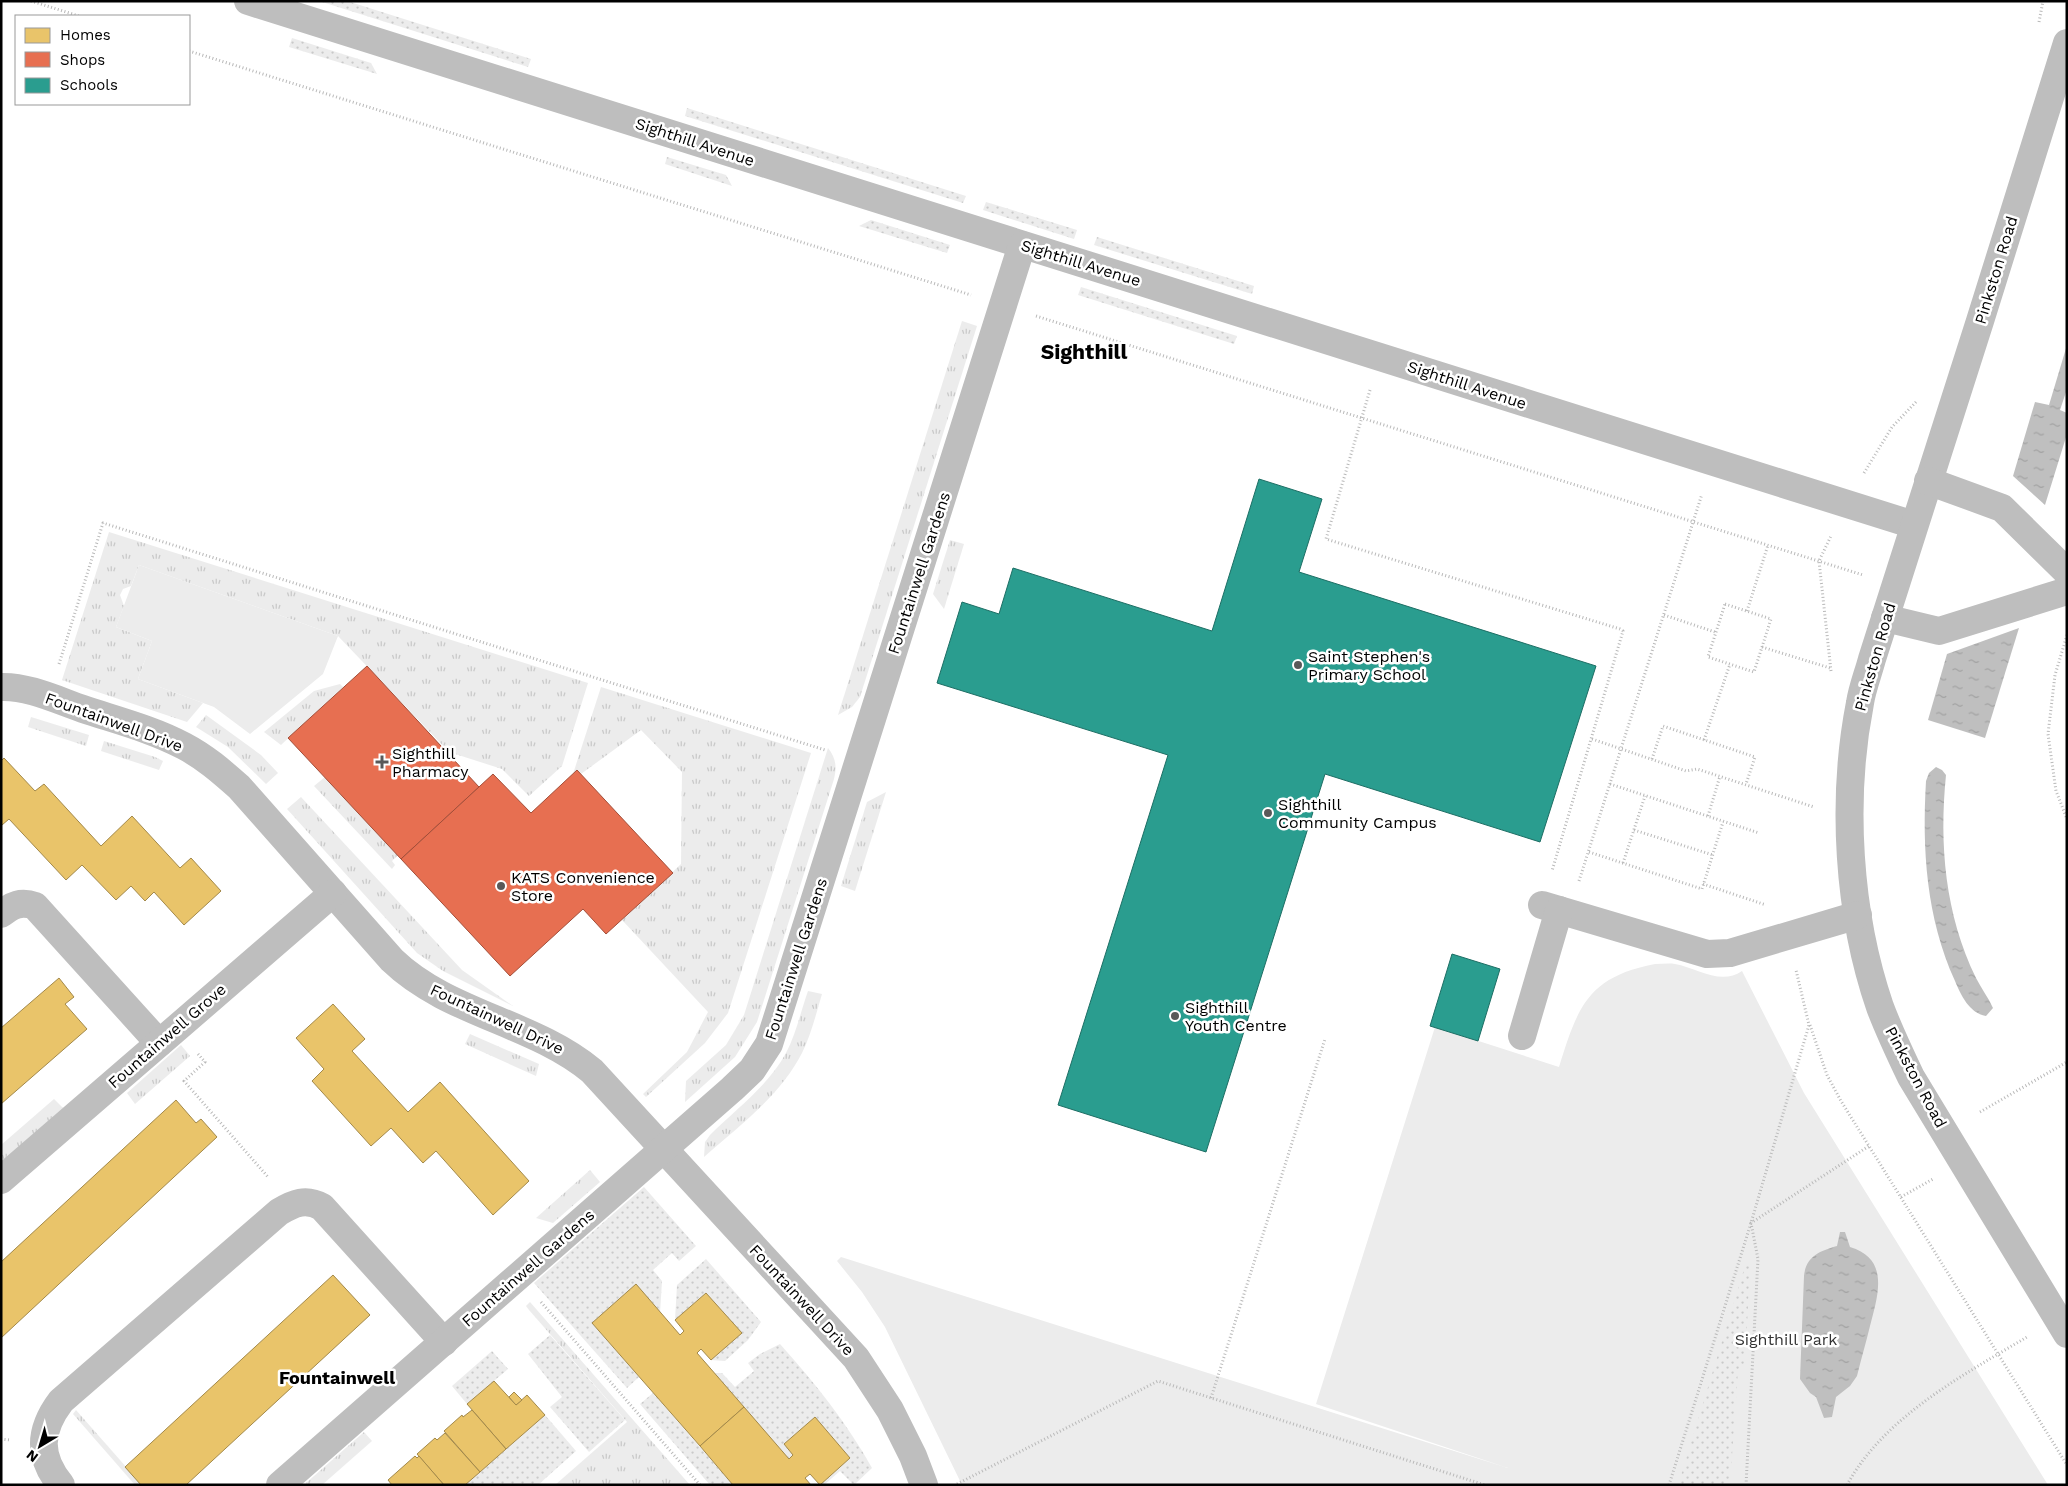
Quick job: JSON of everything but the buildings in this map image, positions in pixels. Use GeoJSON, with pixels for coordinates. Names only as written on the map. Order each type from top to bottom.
{"type":"FeatureCollection","features":[{"type":"Feature","properties":{"kind":"street","name":"Sighthill Avenue"},"geometry":{"type":"LineString","coordinates":[[248,1],[1914,525]]}},
{"type":"Feature","properties":{"kind":"street","name":"Pinkston Road"},"geometry":{"type":"LineString","coordinates":[[2062,1326],[1911,1077],[1880,1008],[1871,978],[1858,915],[1850,834],[1850,808],[1853,749],[1860,702],[1895,585],[2067,42]]}},
{"type":"Feature","properties":{"kind":"street","name":"Fountainwell Gardens"},"geometry":{"type":"LineString","coordinates":[[280,1485],[732,1090],[752,1070],[769,1044],[1022,245]]}},
{"type":"Feature","properties":{"kind":"street"},"geometry":{"type":"LineString","coordinates":[[1928,481],[2002,508],[2067,572]]}},
{"type":"Feature","properties":{"kind":"street"},"geometry":{"type":"LineString","coordinates":[[1885,618],[1939,631],[2067,591]]}},
{"type":"Feature","properties":{"kind":"street","name":"Fountainwell Drive"},"geometry":{"type":"LineString","coordinates":[[1,687],[15,688],[48,698],[156,734],[183,746],[211,762],[239,787],[392,960],[410,977],[450,1000],[553,1044],[574,1055],[592,1071],[856,1358],[890,1410],[913,1456],[924,1485]]}},
{"type":"Feature","properties":{"kind":"street","name":"Fountainwell Grove"},"geometry":{"type":"LineString","coordinates":[[1,1180],[332,893]]}},
{"type":"Feature","properties":{"kind":"street"},"geometry":{"type":"LineString","coordinates":[[1,914],[17,904],[27,903],[35,906],[167,1035]]}},
{"type":"Feature","properties":{"kind":"street"},"geometry":{"type":"LineString","coordinates":[[1522,1036],[1557,910],[1707,954],[1730,953],[1858,915]]}},
{"type":"Feature","properties":{"kind":"street"},"geometry":{"type":"LineString","coordinates":[[61,1485],[46,1460],[43,1443],[44,1433],[50,1416],[61,1401],[279,1212],[292,1204],[313,1202],[322,1206],[444,1342]]}},
{"type":"Feature","properties":{"kind":"path"},"geometry":{"type":"LineString","coordinates":[[31,1],[76,15]]}},
{"type":"Feature","properties":{"kind":"path"},"geometry":{"type":"LineString","coordinates":[[2038,24],[2043,1]]}},
{"type":"Feature","properties":{"kind":"path"},"geometry":{"type":"LineString","coordinates":[[190,50],[1895,585]]}},
{"type":"Feature","properties":{"kind":"path"},"geometry":{"type":"LineString","coordinates":[[1380,357],[1326,539],[1622,629],[1624,634],[1592,739],[1557,910]]}},
{"type":"Feature","properties":{"kind":"path"},"geometry":{"type":"LineString","coordinates":[[1860,702],[1840,698],[1833,691],[1820,561],[1846,503],[1892,428],[1918,400]]}},
{"type":"Feature","properties":{"kind":"path"},"geometry":{"type":"LineString","coordinates":[[1557,910],[1589,852],[1712,462]]}},
{"type":"Feature","properties":{"kind":"path"},"geometry":{"type":"LineString","coordinates":[[48,698],[103,523],[860,761]]}},
{"type":"Feature","properties":{"kind":"path"},"geometry":{"type":"LineString","coordinates":[[1747,611],[1768,545]]}},
{"type":"Feature","properties":{"kind":"path"},"geometry":{"type":"LineString","coordinates":[[1725,604],[1771,619],[1754,672],[1708,657],[1715,632],[1725,604]]}},
{"type":"Feature","properties":{"kind":"path"},"geometry":{"type":"LineString","coordinates":[[1664,615],[1715,632]]}},
{"type":"Feature","properties":{"kind":"path"},"geometry":{"type":"LineString","coordinates":[[2067,635],[2055,674],[2048,734],[2056,791],[2067,818]]}},
{"type":"Feature","properties":{"kind":"path"},"geometry":{"type":"LineString","coordinates":[[1762,647],[1830,668]]}},
{"type":"Feature","properties":{"kind":"path"},"geometry":{"type":"LineString","coordinates":[[1704,740],[1730,664]]}},
{"type":"Feature","properties":{"kind":"path"},"geometry":{"type":"LineString","coordinates":[[1652,759],[1663,726],[1755,757],[1746,784]]}},
{"type":"Feature","properties":{"kind":"path"},"geometry":{"type":"LineString","coordinates":[[1592,739],[1686,771],[1697,769],[1812,806],[1850,808]]}},
{"type":"Feature","properties":{"kind":"path"},"geometry":{"type":"LineString","coordinates":[[1708,816],[1720,776]]}},
{"type":"Feature","properties":{"kind":"path"},"geometry":{"type":"LineString","coordinates":[[1610,784],[1759,833]]}},
{"type":"Feature","properties":{"kind":"path"},"geometry":{"type":"LineString","coordinates":[[1623,863],[1645,796]]}},
{"type":"Feature","properties":{"kind":"path"},"geometry":{"type":"LineString","coordinates":[[1589,852],[1702,889],[1723,822]]}},
{"type":"Feature","properties":{"kind":"path"},"geometry":{"type":"LineString","coordinates":[[1634,830],[1713,855]]}},
{"type":"Feature","properties":{"kind":"path"},"geometry":{"type":"LineString","coordinates":[[1703,884],[1776,909],[1784,919],[1809,1025],[1827,1076],[2067,1466]]}},
{"type":"Feature","properties":{"kind":"path"},"geometry":{"type":"LineString","coordinates":[[1669,1485],[1752,1223],[1809,1025]]}},
{"type":"Feature","properties":{"kind":"path"},"geometry":{"type":"LineString","coordinates":[[167,1035],[204,1062],[184,1080],[292,1204]]}},
{"type":"Feature","properties":{"kind":"path"},"geometry":{"type":"LineString","coordinates":[[1211,1398],[1325,1039]]}},
{"type":"Feature","properties":{"kind":"path"},"geometry":{"type":"LineString","coordinates":[[1980,1112],[2067,1062]]}},
{"type":"Feature","properties":{"kind":"path"},"geometry":{"type":"LineString","coordinates":[[1752,1223],[1869,1146]]}},
{"type":"Feature","properties":{"kind":"path"},"geometry":{"type":"LineString","coordinates":[[1746,1485],[1758,1259],[1752,1223]]}},
{"type":"Feature","properties":{"kind":"path"},"geometry":{"type":"LineString","coordinates":[[538,1299],[700,1485]]}},
{"type":"Feature","properties":{"kind":"path"},"geometry":{"type":"LineString","coordinates":[[1847,1485],[1868,1452],[1899,1421],[1998,1354],[2062,1326]]}},
{"type":"Feature","properties":{"kind":"path"},"geometry":{"type":"LineString","coordinates":[[956,1485],[1158,1381],[1485,1485]]}},
{"type":"Feature","properties":{"kind":"green space"},"geometry":{"type":"Polygon","coordinates":[[[319,1],[347,1],[531,59],[528,67],[319,1]]]}},
{"type":"Feature","properties":{"kind":"green space"},"geometry":{"type":"Polygon","coordinates":[[[292,38],[371,63],[377,74],[289,47],[292,38]]]}},
{"type":"Feature","properties":{"kind":"green space"},"geometry":{"type":"Polygon","coordinates":[[[687,108],[966,196],[963,203],[685,116],[687,108]]]}},
{"type":"Feature","properties":{"kind":"green space"},"geometry":{"type":"Polygon","coordinates":[[[667,157],[726,175],[732,186],[665,164],[667,157]]]}},
{"type":"Feature","properties":{"kind":"green space"},"geometry":{"type":"Polygon","coordinates":[[[986,202],[1077,230],[1074,239],[983,210],[986,202]]]}},
{"type":"Feature","properties":{"kind":"green space"},"geometry":{"type":"Polygon","coordinates":[[[871,220],[950,245],[947,253],[859,226],[871,220]]]}},
{"type":"Feature","properties":{"kind":"green space"},"geometry":{"type":"Polygon","coordinates":[[[1097,237],[1254,286],[1252,294],[1094,245],[1097,237]]]}},
{"type":"Feature","properties":{"kind":"green space"},"geometry":{"type":"Polygon","coordinates":[[[1081,287],[1237,336],[1234,344],[1078,295],[1081,287]]]}},
{"type":"Feature","properties":{"kind":"green space"},"geometry":{"type":"Polygon","coordinates":[[[962,321],[977,326],[860,697],[852,707],[838,715],[962,321]]]}},
{"type":"Feature","properties":{"kind":"green space"},"geometry":{"type":"Polygon","coordinates":[[[109,532],[588,683],[562,766],[529,796],[502,769],[449,752],[338,636],[139,565],[131,586],[123,589],[120,595],[124,606],[116,627],[152,641],[138,679],[203,703],[187,722],[62,680],[109,532]]]}},
{"type":"Feature","properties":{"kind":"green space"},"geometry":{"type":"Polygon","coordinates":[[[950,540],[964,544],[944,609],[933,594],[950,540]]]}},
{"type":"Feature","properties":{"kind":"green space"},"geometry":{"type":"Polygon","coordinates":[[[139,565],[338,636],[323,674],[250,734],[214,707],[138,679],[152,641],[116,627],[139,565]]]}},
{"type":"Feature","properties":{"kind":"green space"},"geometry":{"type":"Polygon","coordinates":[[[340,684],[343,687],[281,745],[264,732],[314,691],[340,684]]]}},
{"type":"Feature","properties":{"kind":"green space"},"geometry":{"type":"Polygon","coordinates":[[[601,687],[811,753],[728,1013],[705,1043],[646,1097],[643,1094],[687,1052],[708,1012],[622,920],[681,864],[682,772],[641,730],[581,774],[577,770],[573,774],[601,687]]]}},
{"type":"Feature","properties":{"kind":"green space"},"geometry":{"type":"Polygon","coordinates":[[[206,715],[261,755],[278,773],[266,784],[228,747],[196,727],[206,715]]]}},
{"type":"Feature","properties":{"kind":"green space"},"geometry":{"type":"Polygon","coordinates":[[[31,717],[89,735],[86,746],[28,727],[31,717]]]}},
{"type":"Feature","properties":{"kind":"green space"},"geometry":{"type":"Polygon","coordinates":[[[104,741],[163,761],[159,770],[101,751],[104,741]]]}},
{"type":"Feature","properties":{"kind":"green space"},"geometry":{"type":"Polygon","coordinates":[[[828,748],[833,755],[835,763],[834,779],[757,1022],[735,1057],[685,1102],[686,1081],[726,1045],[744,1015],[828,748]]]}},
{"type":"Feature","properties":{"kind":"green space"},"geometry":{"type":"Polygon","coordinates":[[[325,777],[398,855],[392,861],[395,865],[392,869],[314,786],[325,777]]]}},
{"type":"Feature","properties":{"kind":"green space"},"geometry":{"type":"Polygon","coordinates":[[[886,792],[855,891],[841,886],[867,802],[886,792]]]}},
{"type":"Feature","properties":{"kind":"green space"},"geometry":{"type":"Polygon","coordinates":[[[301,797],[462,970],[513,1006],[443,971],[417,953],[287,809],[301,797]]]}},
{"type":"Feature","properties":{"kind":"green space","name":"Sighthill Park"},"geometry":{"type":"Polygon","coordinates":[[[1655,964],[1675,964],[1709,975],[1726,977],[1742,971],[1804,1093],[2048,1485],[962,1485],[885,1327],[862,1292],[837,1261],[841,1257],[1508,1468],[1316,1404],[1435,1027],[1559,1067],[1573,1027],[1589,997],[1600,986],[1614,977],[1655,964]]]}},
{"type":"Feature","properties":{"kind":"green space"},"geometry":{"type":"Polygon","coordinates":[[[808,991],[822,994],[808,1039],[793,1069],[758,1110],[704,1157],[705,1142],[710,1135],[761,1087],[779,1065],[793,1038],[808,991]]]}},
{"type":"Feature","properties":{"kind":"green space"},"geometry":{"type":"Polygon","coordinates":[[[470,1034],[539,1064],[536,1076],[465,1044],[470,1034]]]}},
{"type":"Feature","properties":{"kind":"green space"},"geometry":{"type":"Polygon","coordinates":[[[181,1045],[190,1056],[135,1104],[127,1093],[181,1045]]]}},
{"type":"Feature","properties":{"kind":"green space"},"geometry":{"type":"Polygon","coordinates":[[[54,1099],[63,1108],[1,1162],[1,1145],[54,1099]]]}},
{"type":"Feature","properties":{"kind":"green space"},"geometry":{"type":"Polygon","coordinates":[[[590,1170],[600,1182],[553,1223],[536,1218],[590,1170]]]}},
{"type":"Feature","properties":{"kind":"green space"},"geometry":{"type":"Polygon","coordinates":[[[644,1187],[696,1246],[679,1261],[672,1253],[653,1270],[662,1281],[660,1313],[592,1323],[639,1377],[627,1388],[534,1283],[644,1187]]]}},
{"type":"Feature","properties":{"kind":"green space"},"geometry":{"type":"Polygon","coordinates":[[[706,1259],[761,1322],[748,1340],[725,1361],[711,1360],[741,1333],[706,1293],[675,1320],[677,1285],[706,1259]]]}},
{"type":"Feature","properties":{"kind":"green space"},"geometry":{"type":"Polygon","coordinates":[[[1746,1263],[1750,1263],[1745,1369],[1738,1370],[1730,1485],[1678,1485],[1746,1263]]]}},
{"type":"Feature","properties":{"kind":"green space"},"geometry":{"type":"Polygon","coordinates":[[[530,1302],[690,1485],[555,1485],[627,1422],[529,1310],[526,1306],[530,1302]]]}},
{"type":"Feature","properties":{"kind":"green space"},"geometry":{"type":"Polygon","coordinates":[[[550,1335],[625,1420],[589,1452],[550,1407],[562,1397],[528,1354],[550,1335]]]}},
{"type":"Feature","properties":{"kind":"green space"},"geometry":{"type":"Polygon","coordinates":[[[780,1344],[830,1404],[872,1468],[854,1485],[840,1471],[824,1485],[820,1485],[850,1458],[815,1417],[784,1444],[793,1455],[789,1459],[713,1373],[722,1373],[735,1387],[754,1371],[748,1363],[760,1354],[780,1344]]]}},
{"type":"Feature","properties":{"kind":"green space"},"geometry":{"type":"Polygon","coordinates":[[[492,1351],[508,1369],[467,1404],[452,1386],[492,1351]]]}},
{"type":"Feature","properties":{"kind":"green space"},"geometry":{"type":"Polygon","coordinates":[[[653,1393],[733,1485],[710,1485],[640,1404],[653,1393]]]}},
{"type":"Feature","properties":{"kind":"green space"},"geometry":{"type":"Polygon","coordinates":[[[76,1410],[142,1485],[135,1485],[73,1414],[76,1410]]]}},
{"type":"Feature","properties":{"kind":"green space"},"geometry":{"type":"Polygon","coordinates":[[[545,1415],[576,1451],[538,1485],[465,1485],[545,1415]]]}},
{"type":"Feature","properties":{"kind":"green space"},"geometry":{"type":"Polygon","coordinates":[[[364,1432],[372,1441],[322,1485],[308,1485],[306,1483],[364,1432]]]}},
{"type":"Feature","properties":{"kind":"water"},"geometry":{"type":"Polygon","coordinates":[[[2067,345],[2067,389],[2060,410],[2067,413],[2067,434],[2045,505],[2013,476],[2035,402],[2049,405],[2067,345]]]}},
{"type":"Feature","properties":{"kind":"water"},"geometry":{"type":"Polygon","coordinates":[[[2019,628],[1985,738],[1928,720],[1947,654],[2019,628]]]}},
{"type":"Feature","properties":{"kind":"water"},"geometry":{"type":"Polygon","coordinates":[[[1936,767],[1946,775],[1943,827],[1944,853],[1951,904],[1966,954],[1976,978],[1993,1008],[1986,1016],[1970,1007],[1960,992],[1945,957],[1932,908],[1926,857],[1925,806],[1926,781],[1929,773],[1936,767]]]}},
{"type":"Feature","properties":{"kind":"water"},"geometry":{"type":"Polygon","coordinates":[[[1840,1232],[1845,1232],[1850,1247],[1863,1253],[1871,1260],[1876,1269],[1878,1291],[1857,1376],[1850,1386],[1836,1397],[1832,1417],[1824,1418],[1816,1397],[1810,1393],[1800,1379],[1804,1276],[1805,1269],[1815,1255],[1837,1246],[1840,1232]]]}},
{"type":"Feature","properties":{"kind":"place","name":"Saint Stephen's Primary School"},"geometry":{"type":"Point","coordinates":[1298,665]}},
{"type":"Feature","properties":{"kind":"place","name":"Sighthill Pharmacy"},"geometry":{"type":"Point","coordinates":[382,762]}},
{"type":"Feature","properties":{"kind":"place","name":"Sighthill Community Campus"},"geometry":{"type":"Point","coordinates":[1268,813]}},
{"type":"Feature","properties":{"kind":"place","name":"KATS Convenience Store"},"geometry":{"type":"Point","coordinates":[501,886]}},
{"type":"Feature","properties":{"kind":"place","name":"Sighthill Youth Centre"},"geometry":{"type":"Point","coordinates":[1175,1016]}},
{"type":"Feature","properties":{"kind":"district","name":"Sighthill"},"geometry":{"type":"Point","coordinates":[1084,351]}},
{"type":"Feature","properties":{"kind":"district","name":"Fountainwell"},"geometry":{"type":"Point","coordinates":[337,1377]}}]}
